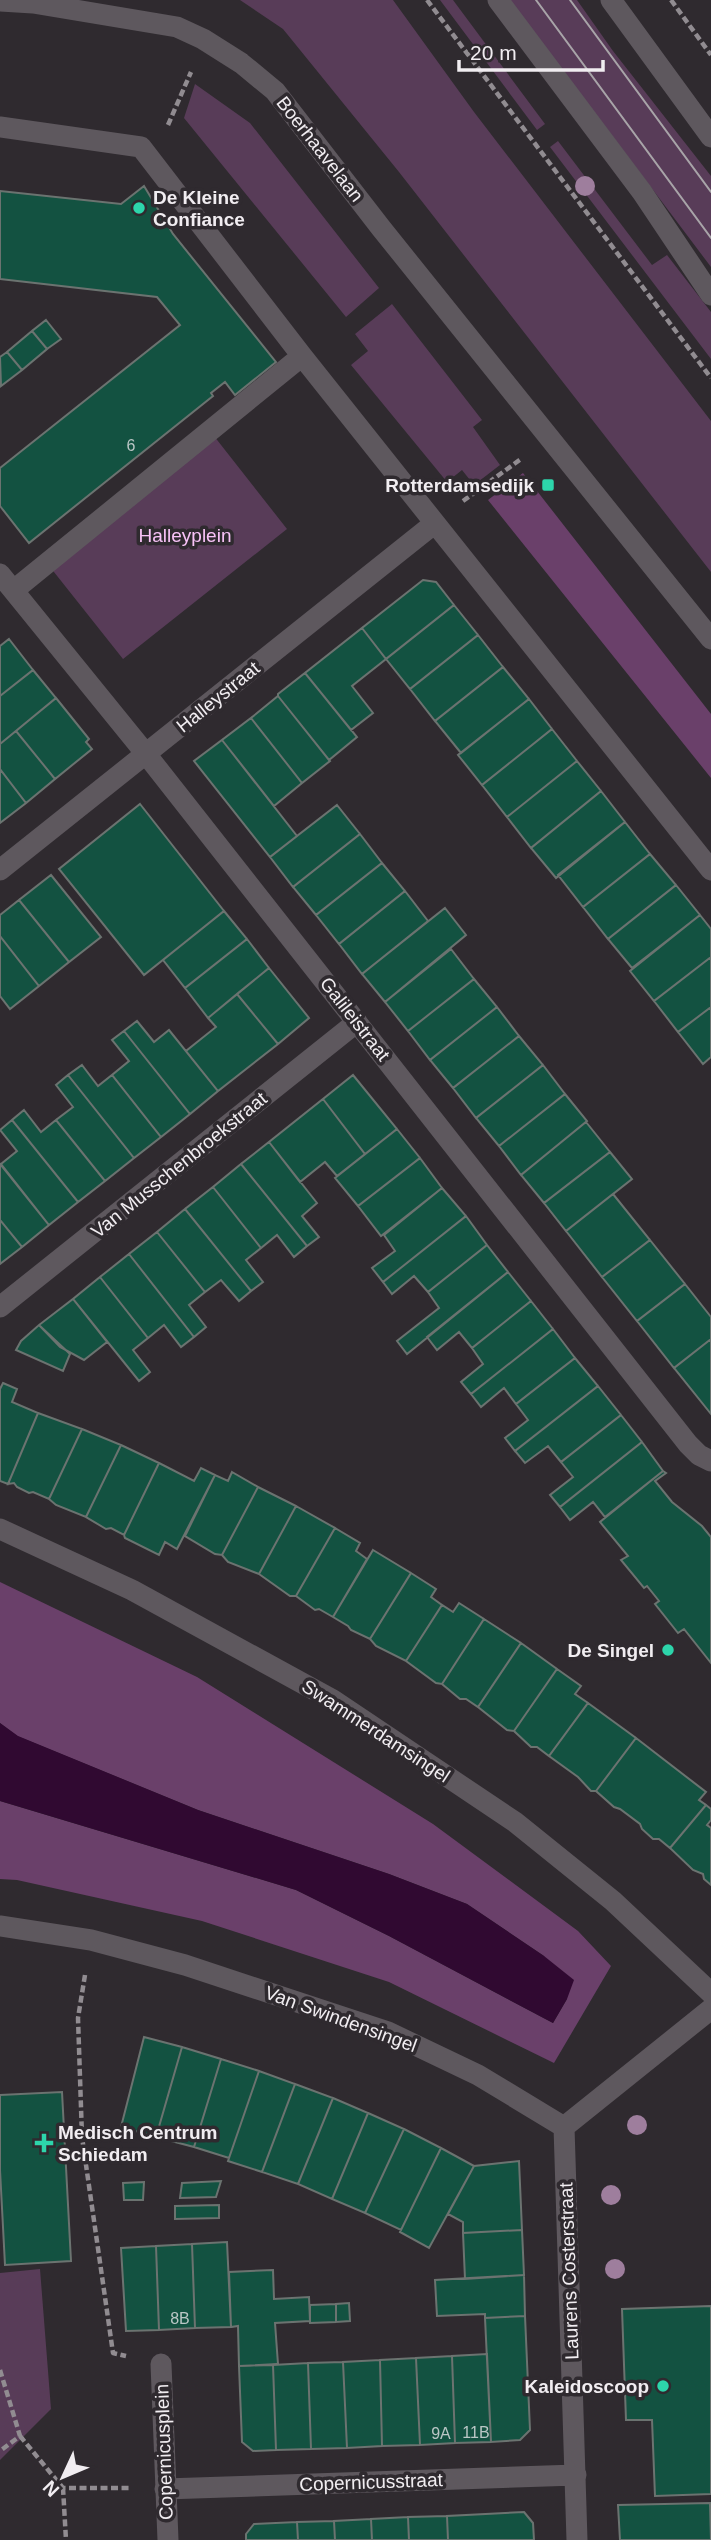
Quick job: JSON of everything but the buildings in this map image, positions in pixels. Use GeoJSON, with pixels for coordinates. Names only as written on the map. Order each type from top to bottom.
{"type":"FeatureCollection","features":[{"type":"Feature","properties":{"kind":"street"},"geometry":{"type":"LineString","coordinates":[[498,0],[642,192],[711,295]]}},
{"type":"Feature","properties":{"kind":"street"},"geometry":{"type":"LineString","coordinates":[[611,0],[711,137]]}},
{"type":"Feature","properties":{"kind":"street","name":"Boerhaavelaan"},"geometry":{"type":"LineString","coordinates":[[0,1],[33,3],[177,27],[203,38],[241,63],[275,91],[381,228],[711,639]]}},
{"type":"Feature","properties":{"kind":"street"},"geometry":{"type":"LineString","coordinates":[[0,127],[141,147],[302,356],[711,870]]}},
{"type":"Feature","properties":{"kind":"street"},"geometry":{"type":"LineString","coordinates":[[7,582],[302,356]]}},
{"type":"Feature","properties":{"kind":"street","name":"Halleystraat"},"geometry":{"type":"LineString","coordinates":[[0,870],[435,523]]}},
{"type":"Feature","properties":{"kind":"street","name":"Galileistraat"},"geometry":{"type":"LineString","coordinates":[[7,582],[146,754],[688,1444],[699,1455],[711,1461]]}},
{"type":"Feature","properties":{"kind":"street","name":"Van Musschenbroekstraat"},"geometry":{"type":"LineString","coordinates":[[0,1307],[357,1022]]}},
{"type":"Feature","properties":{"kind":"street","name":"Swammerdamsingel"},"geometry":{"type":"LineString","coordinates":[[0,1529],[132,1590],[333,1700],[515,1822],[613,1901],[711,1993]]}},
{"type":"Feature","properties":{"kind":"street","name":"Van Swindensingel"},"geometry":{"type":"LineString","coordinates":[[0,1926],[91,1940],[198,1969],[388,2032],[478,2075],[564,2127]]}},
{"type":"Feature","properties":{"kind":"street"},"geometry":{"type":"LineString","coordinates":[[564,2127],[711,2009]]}},
{"type":"Feature","properties":{"kind":"street","name":"Laurens Costerstraat"},"geometry":{"type":"LineString","coordinates":[[564,2127],[577,2540]]}},
{"type":"Feature","properties":{"kind":"street","name":"Copernicusplein"},"geometry":{"type":"LineString","coordinates":[[161,2364],[168,2540]]}},
{"type":"Feature","properties":{"kind":"street","name":"Copernicusstraat"},"geometry":{"type":"LineString","coordinates":[[165,2489],[576,2475]]}},
{"type":"Feature","properties":{"kind":"path"},"geometry":{"type":"LineString","coordinates":[[428,0],[711,378]]}},
{"type":"Feature","properties":{"kind":"path"},"geometry":{"type":"LineString","coordinates":[[671,0],[711,55]]}},
{"type":"Feature","properties":{"kind":"path"},"geometry":{"type":"LineString","coordinates":[[141,147],[171,123],[203,38]]}},
{"type":"Feature","properties":{"kind":"path"},"geometry":{"type":"LineString","coordinates":[[484,485],[500,473]]}},
{"type":"Feature","properties":{"kind":"path"},"geometry":{"type":"LineString","coordinates":[[91,1940],[78,2018],[82,2137],[113,2353],[161,2364]]}},
{"type":"Feature","properties":{"kind":"path"},"geometry":{"type":"LineString","coordinates":[[0,2370],[20,2436],[63,2488],[66,2540]]}},
{"type":"Feature","properties":{"kind":"path"},"geometry":{"type":"LineString","coordinates":[[0,2451],[20,2436]]}},
{"type":"Feature","properties":{"kind":"path"},"geometry":{"type":"LineString","coordinates":[[63,2488],[165,2489]]}},
{"type":"Feature","properties":{"kind":"green space"},"geometry":{"type":"Polygon","coordinates":[[[240,0],[393,0],[474,112],[711,421],[711,572],[399,172],[283,29],[240,0]]]}},
{"type":"Feature","properties":{"kind":"green space"},"geometry":{"type":"Polygon","coordinates":[[[440,0],[453,0],[545,124],[537,130],[440,0]]]}},
{"type":"Feature","properties":{"kind":"green space"},"geometry":{"type":"Polygon","coordinates":[[[510,0],[577,0],[613,51],[711,176],[711,267],[510,0]]]}},
{"type":"Feature","properties":{"kind":"green space"},"geometry":{"type":"Polygon","coordinates":[[[195,84],[250,123],[379,288],[346,317],[184,118],[195,84]]]}},
{"type":"Feature","properties":{"kind":"green space"},"geometry":{"type":"Polygon","coordinates":[[[558,141],[652,265],[667,255],[711,312],[711,359],[550,147],[558,141]]]}},
{"type":"Feature","properties":{"kind":"green space"},"geometry":{"type":"Polygon","coordinates":[[[392,304],[482,420],[473,427],[500,465],[474,485],[462,470],[447,482],[351,365],[368,351],[355,334],[392,304]]]}},
{"type":"Feature","properties":{"kind":"green space","name":"Halleyplein"},"geometry":{"type":"Polygon","coordinates":[[[214,436],[287,529],[123,659],[50,567],[214,436]]]}},
{"type":"Feature","properties":{"kind":"green space"},"geometry":{"type":"Polygon","coordinates":[[[40,2269],[51,2409],[0,2460],[0,2273],[40,2269]]]}},
{"type":"Feature","properties":{"kind":"shaded area"},"geometry":{"type":"Polygon","coordinates":[[[523,473],[711,714],[711,778],[488,500],[523,473]]]}},
{"type":"Feature","properties":{"kind":"shaded area"},"geometry":{"type":"Polygon","coordinates":[[[0,1582],[197,1677],[433,1824],[578,1931],[611,1966],[554,2063],[389,1982],[202,1921],[17,1880],[0,1879],[0,1801],[296,1890],[553,2023],[567,1999],[544,1956],[467,1904],[389,1874],[198,1810],[17,1736],[0,1723],[0,1582]]]}},
{"type":"Feature","properties":{"kind":"shaded area"},"geometry":{"type":"Polygon","coordinates":[[[0,1723],[18,1736],[198,1810],[389,1874],[467,1904],[544,1956],[574,1980],[567,1999],[553,2023],[296,1890],[0,1801],[0,1723]]]}},
{"type":"Feature","properties":{"kind":"tram line"},"geometry":{"type":"LineString","coordinates":[[536,0],[711,238]]}},
{"type":"Feature","properties":{"kind":"tram line"},"geometry":{"type":"LineString","coordinates":[[570,0],[711,192]]}},
{"type":"Feature","properties":{"kind":"place","name":"De Kleine Confiance"},"geometry":{"type":"Point","coordinates":[139,208]}},
{"type":"Feature","properties":{"kind":"place","name":"Rotterdamsedijk"},"geometry":{"type":"Point","coordinates":[548,485]}},
{"type":"Feature","properties":{"kind":"place","name":"De Singel"},"geometry":{"type":"Point","coordinates":[668,1650]}},
{"type":"Feature","properties":{"kind":"place","name":"Medisch Centrum Schiedam"},"geometry":{"type":"Point","coordinates":[44,2143]}},
{"type":"Feature","properties":{"kind":"place","name":"Kaleidoscoop"},"geometry":{"type":"Point","coordinates":[663,2386]}}]}
